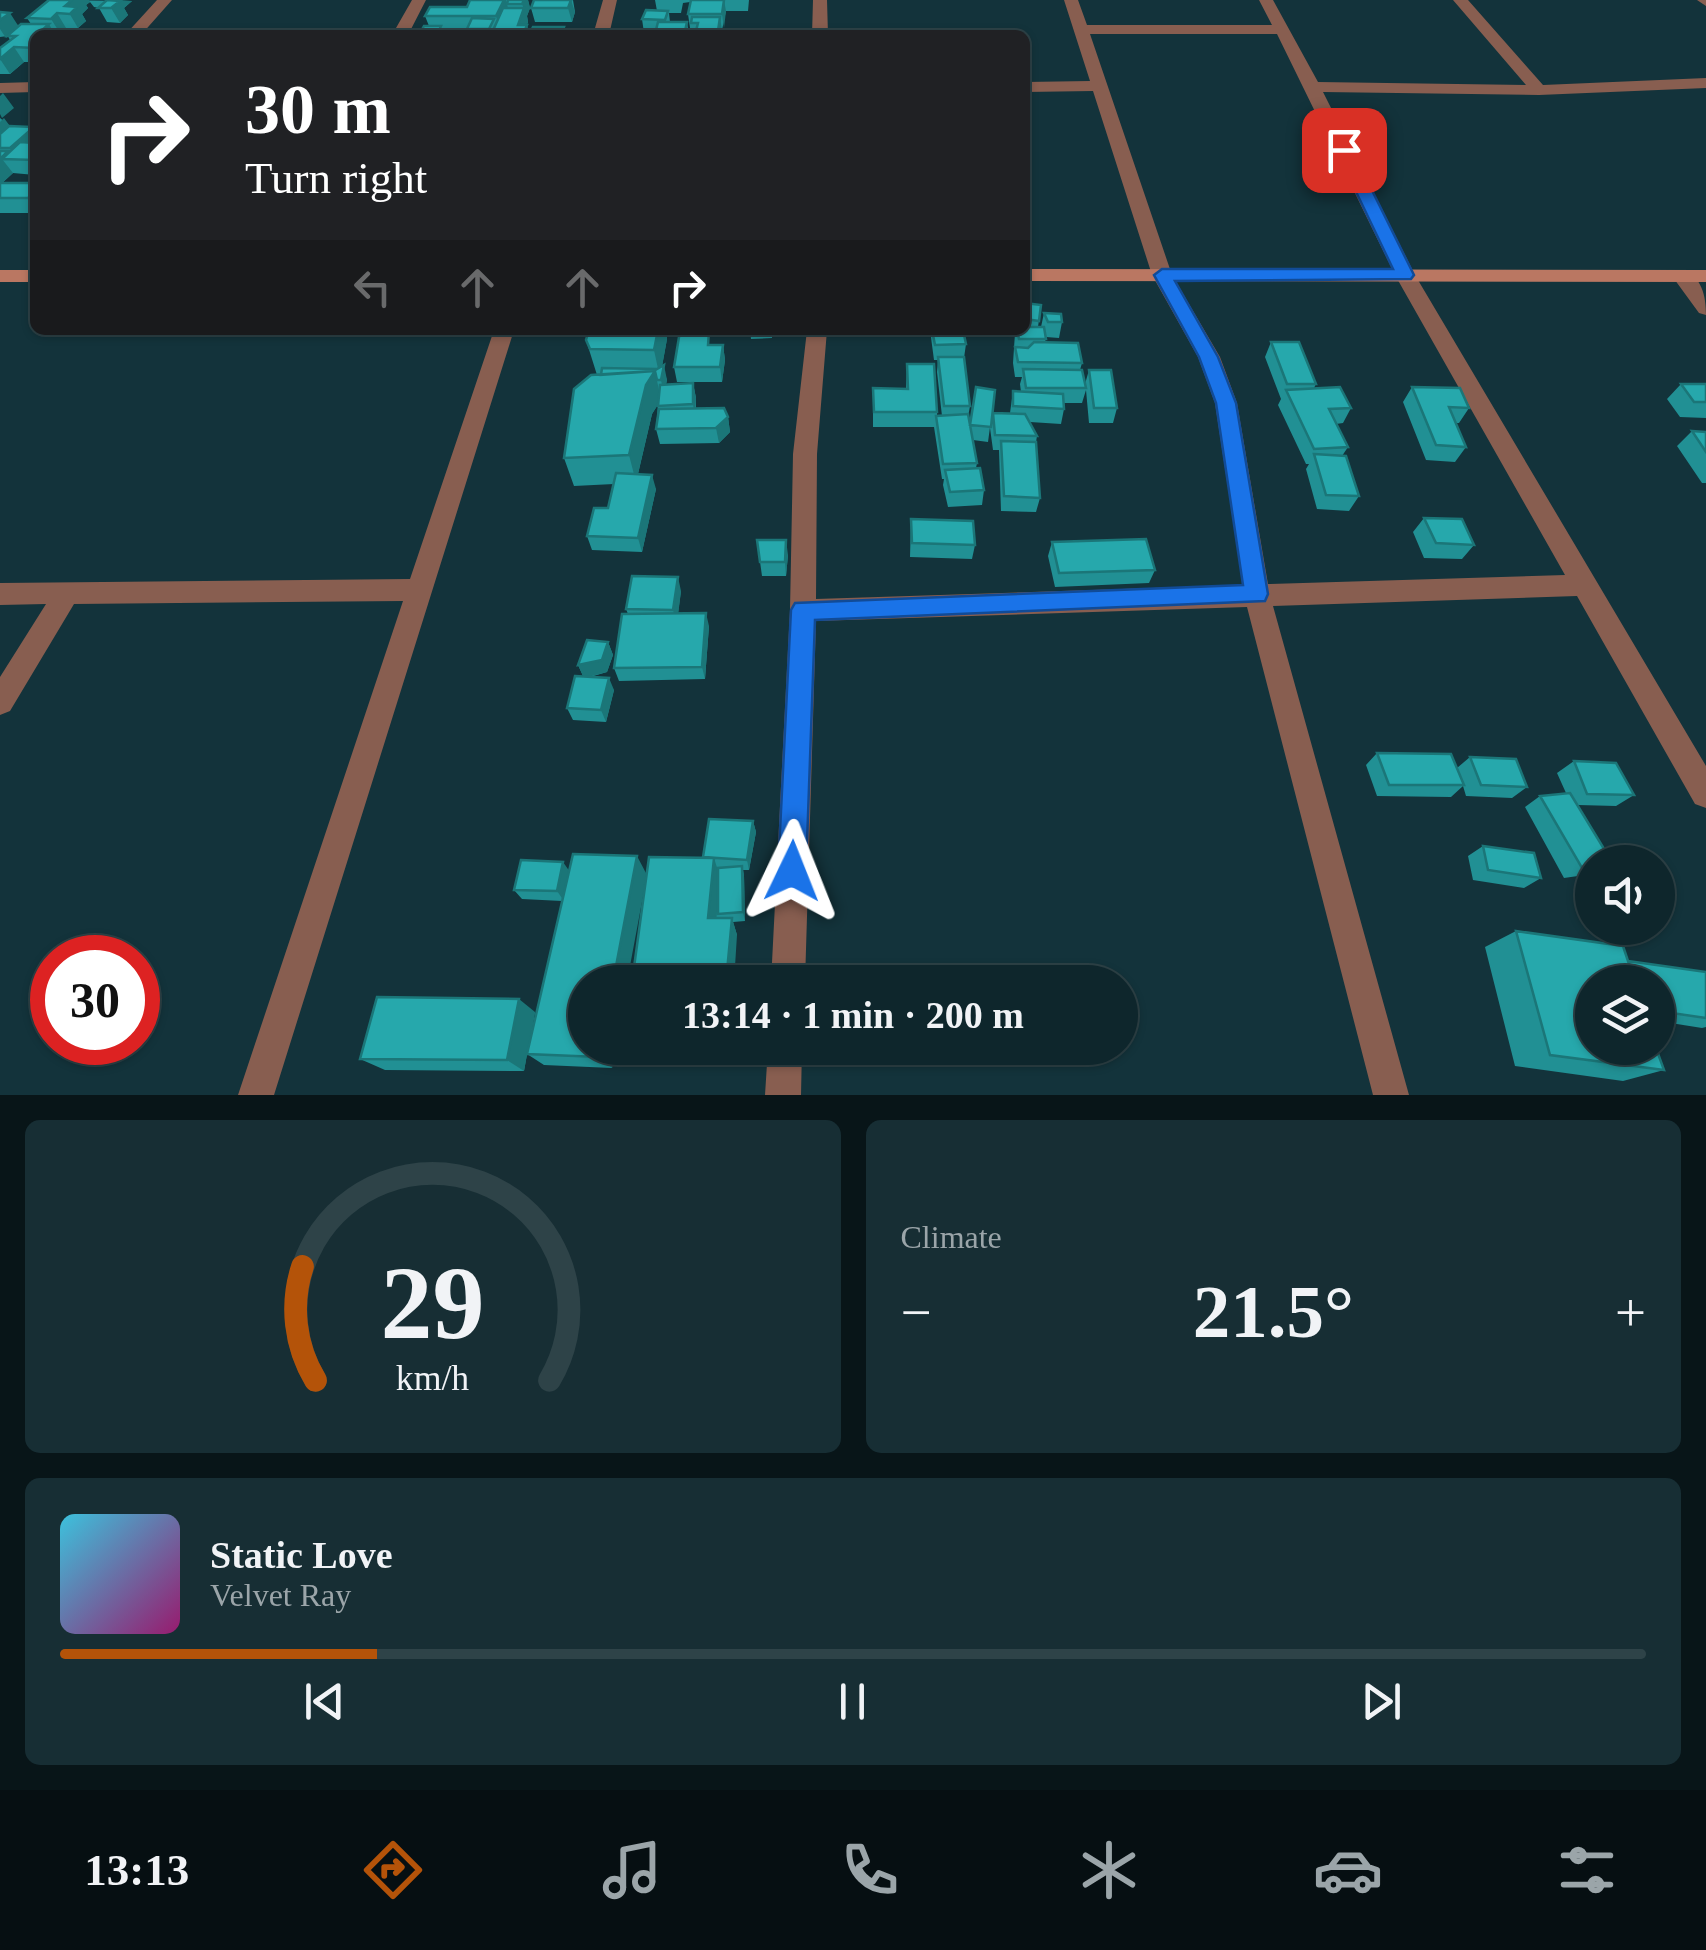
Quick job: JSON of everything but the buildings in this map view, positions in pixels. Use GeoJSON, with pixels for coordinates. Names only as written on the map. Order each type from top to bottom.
{"type":"FeatureCollection","features":[{"type":"Feature","properties":{"kind":"street"},"geometry":{"type":"LineString","coordinates":[[139,30],[166,0]]}},
{"type":"Feature","properties":{"kind":"street"},"geometry":{"type":"LineString","coordinates":[[403,30],[419,0]]}},
{"type":"Feature","properties":{"kind":"street"},"geometry":{"type":"LineString","coordinates":[[602,30],[610,0]]}},
{"type":"Feature","properties":{"kind":"street"},"geometry":{"type":"LineString","coordinates":[[820,0],[820,30]]}},
{"type":"Feature","properties":{"kind":"street"},"geometry":{"type":"LineString","coordinates":[[1071,0],[1162,275],[1209,357],[1226,403],[1256,594],[1391,1095]]}},
{"type":"Feature","properties":{"kind":"street"},"geometry":{"type":"LineString","coordinates":[[1266,0],[1314,87],[1405,275],[1706,794]]}},
{"type":"Feature","properties":{"kind":"street"},"geometry":{"type":"LineString","coordinates":[[1460,0],[1538,90]]}},
{"type":"Feature","properties":{"kind":"street"},"geometry":{"type":"LineString","coordinates":[[1081,30],[1284,29]]}},
{"type":"Feature","properties":{"kind":"street"},"geometry":{"type":"LineString","coordinates":[[1314,87],[1538,90],[1706,82]]}},
{"type":"Feature","properties":{"kind":"street"},"geometry":{"type":"LineString","coordinates":[[1030,87],[1102,86]]}},
{"type":"Feature","properties":{"kind":"street"},"geometry":{"type":"LineString","coordinates":[[0,88],[30,88]]}},
{"type":"Feature","properties":{"kind":"street"},"geometry":{"type":"LineString","coordinates":[[1030,275],[1706,276]]}},
{"type":"Feature","properties":{"kind":"street"},"geometry":{"type":"LineString","coordinates":[[0,276],[30,276]]}},
{"type":"Feature","properties":{"kind":"street"},"geometry":{"type":"LineString","coordinates":[[1682,276],[1706,308]]}},
{"type":"Feature","properties":{"kind":"street"},"geometry":{"type":"LineString","coordinates":[[256,1095],[502,335]]}},
{"type":"Feature","properties":{"kind":"street"},"geometry":{"type":"LineString","coordinates":[[789,965],[803,610],[804,454],[816,335]]}},
{"type":"Feature","properties":{"kind":"street"},"geometry":{"type":"LineString","coordinates":[[803,610],[1584,585]]}},
{"type":"Feature","properties":{"kind":"street"},"geometry":{"type":"LineString","coordinates":[[0,594],[417,590]]}},
{"type":"Feature","properties":{"kind":"street"},"geometry":{"type":"LineString","coordinates":[[0,702],[66,594]]}},
{"type":"Feature","properties":{"kind":"street"},"geometry":{"type":"LineString","coordinates":[[783,1095],[784,1065]]}},
{"type":"Feature","properties":{"kind":"route"},"geometry":{"type":"LineString","coordinates":[[792,871],[803,610],[1256,594],[1226,403],[1209,357],[1162,275],[1405,275],[1344,150]]}}]}
